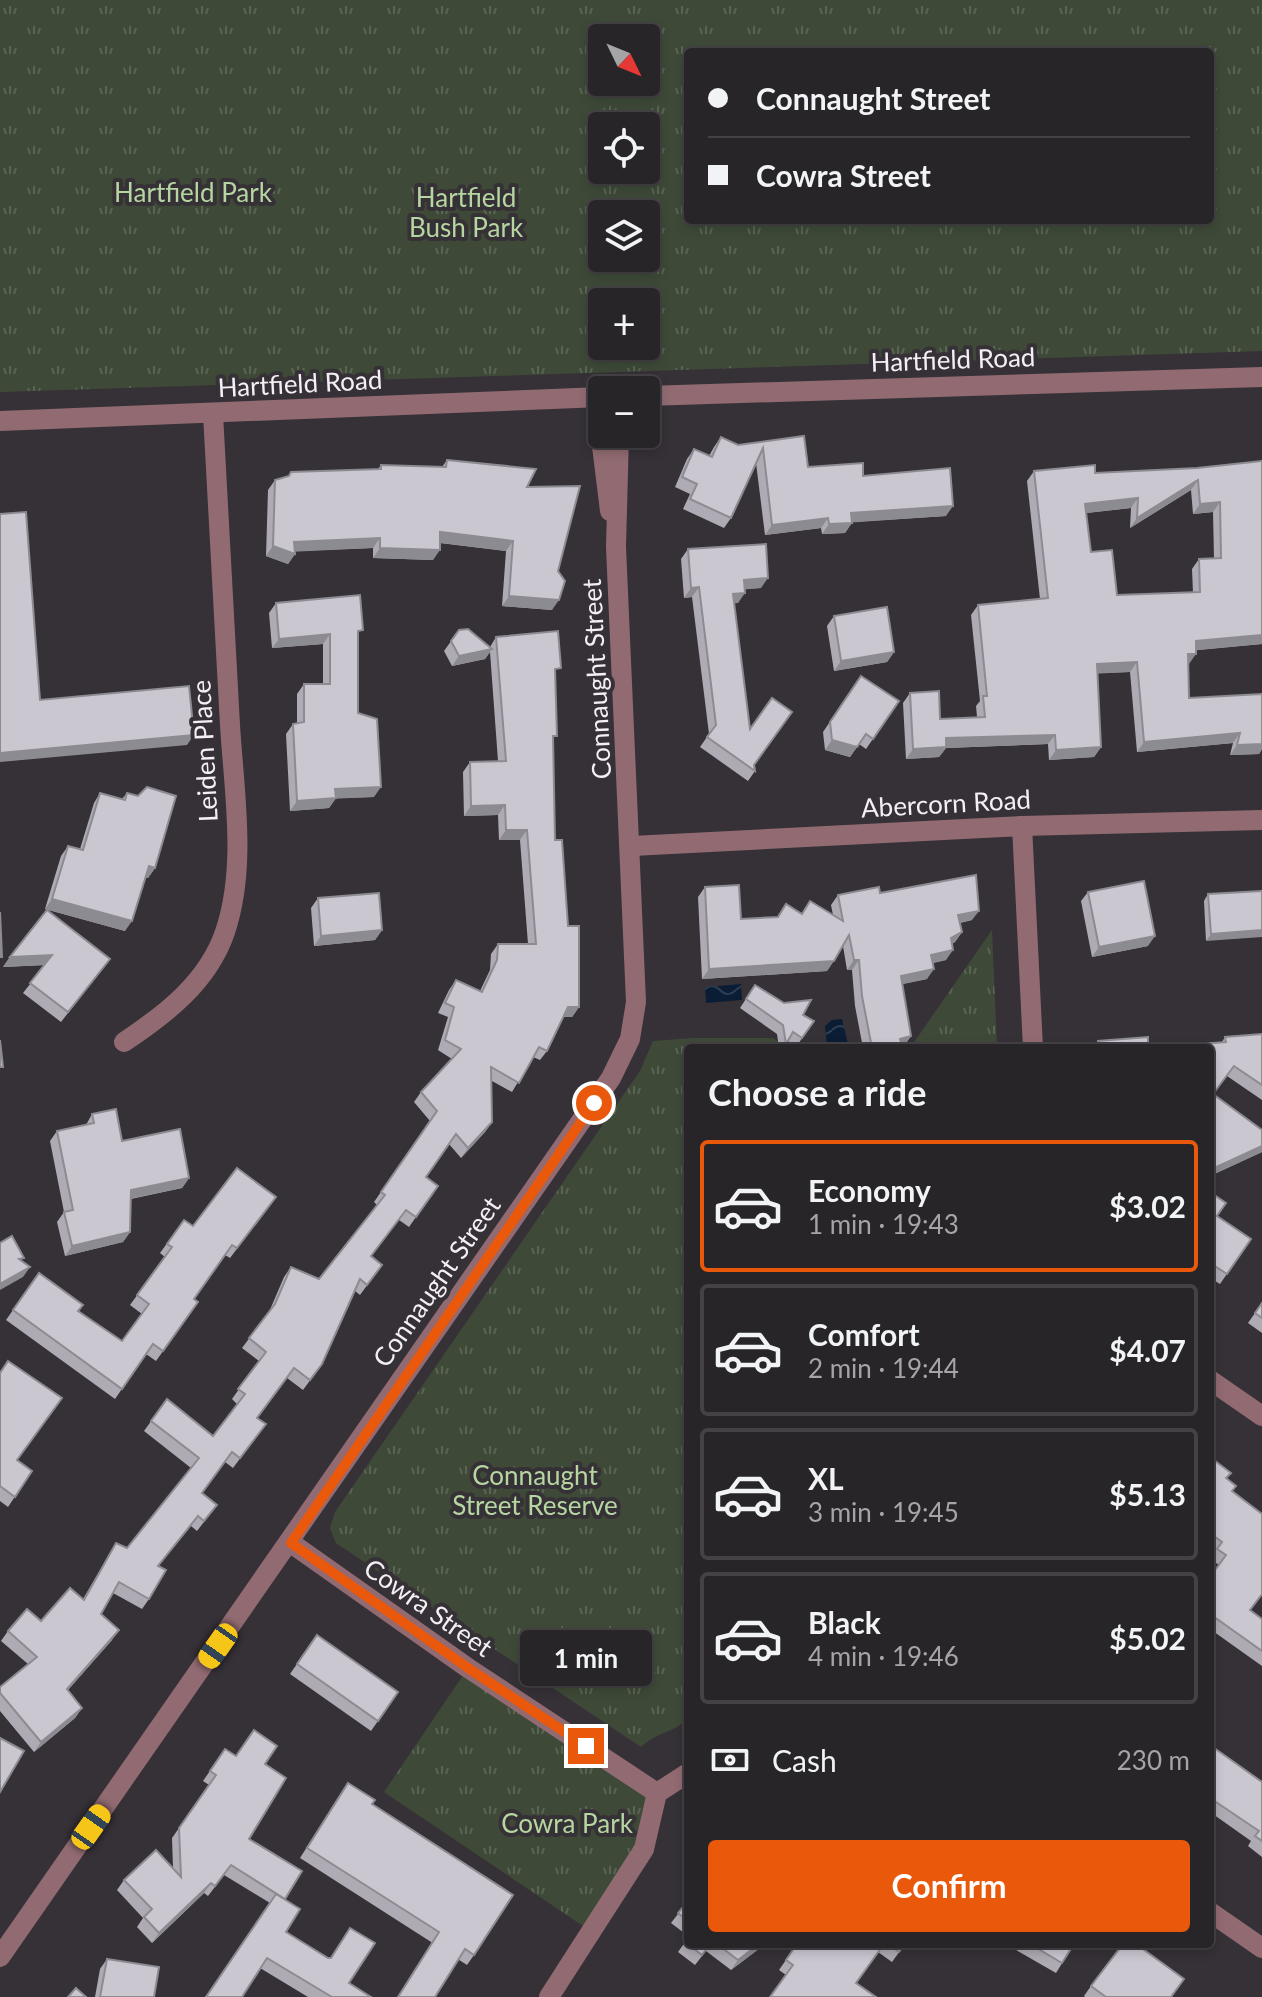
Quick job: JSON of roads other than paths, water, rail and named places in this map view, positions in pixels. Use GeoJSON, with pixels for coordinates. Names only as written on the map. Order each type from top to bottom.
{"type":"FeatureCollection","features":[{"type":"Feature","properties":{"kind":"street","name":"Hartfield Road"},"geometry":{"type":"LineString","coordinates":[[660,396],[1262,377]]}},
{"type":"Feature","properties":{"kind":"street","name":"Hartfield Road"},"geometry":{"type":"LineString","coordinates":[[0,421],[588,397]]}},
{"type":"Feature","properties":{"kind":"street","name":"Leiden Place"},"geometry":{"type":"LineString","coordinates":[[124,1042],[173,1009],[207,967],[224,935],[234,900],[236,820],[213,414]]}},
{"type":"Feature","properties":{"kind":"street","name":"Connaught Street"},"geometry":{"type":"LineString","coordinates":[[602,448],[616,547]]}},
{"type":"Feature","properties":{"kind":"street","name":"Connaught Street"},"geometry":{"type":"LineString","coordinates":[[0,1957],[291,1543],[611,1078],[630,1039],[636,1002],[632,846],[616,547],[619,448]]}},
{"type":"Feature","properties":{"kind":"street","name":"Abercorn Road"},"geometry":{"type":"LineString","coordinates":[[632,846],[1022,826],[1262,820]]}},
{"type":"Feature","properties":{"kind":"street"},"geometry":{"type":"LineString","coordinates":[[1022,826],[1033,1044]]}},
{"type":"Feature","properties":{"kind":"street"},"geometry":{"type":"LineString","coordinates":[[1214,1383],[1262,1416]]}},
{"type":"Feature","properties":{"kind":"street","name":"Cowra Street"},"geometry":{"type":"LineString","coordinates":[[291,1543],[468,1668],[657,1793]]}},
{"type":"Feature","properties":{"kind":"street"},"geometry":{"type":"LineString","coordinates":[[559,1993],[644,1849],[657,1793],[684,1776]]}},
{"type":"Feature","properties":{"kind":"street"},"geometry":{"type":"LineString","coordinates":[[1214,1915],[1262,1948]]}},
{"type":"Feature","properties":{"kind":"water"},"geometry":{"type":"Polygon","coordinates":[[[741,984],[742,1000],[706,1003],[705,987],[741,984]]]}},
{"type":"Feature","properties":{"kind":"water"},"geometry":{"type":"Polygon","coordinates":[[[842,1019],[848,1044],[827,1044],[825,1026],[832,1020],[842,1019]]]}},
{"type":"Feature","properties":{"kind":"park label","name":"Hartfield Park"},"geometry":{"type":"Point","coordinates":[193,193]}},
{"type":"Feature","properties":{"kind":"park label","name":"Hartfield Bush Park"},"geometry":{"type":"Point","coordinates":[466,213]}},
{"type":"Feature","properties":{"kind":"park label","name":"Connaught Street Reserve"},"geometry":{"type":"Point","coordinates":[535,1491]}},
{"type":"Feature","properties":{"kind":"park label","name":"Cowra Park"},"geometry":{"type":"Point","coordinates":[567,1824]}}]}
